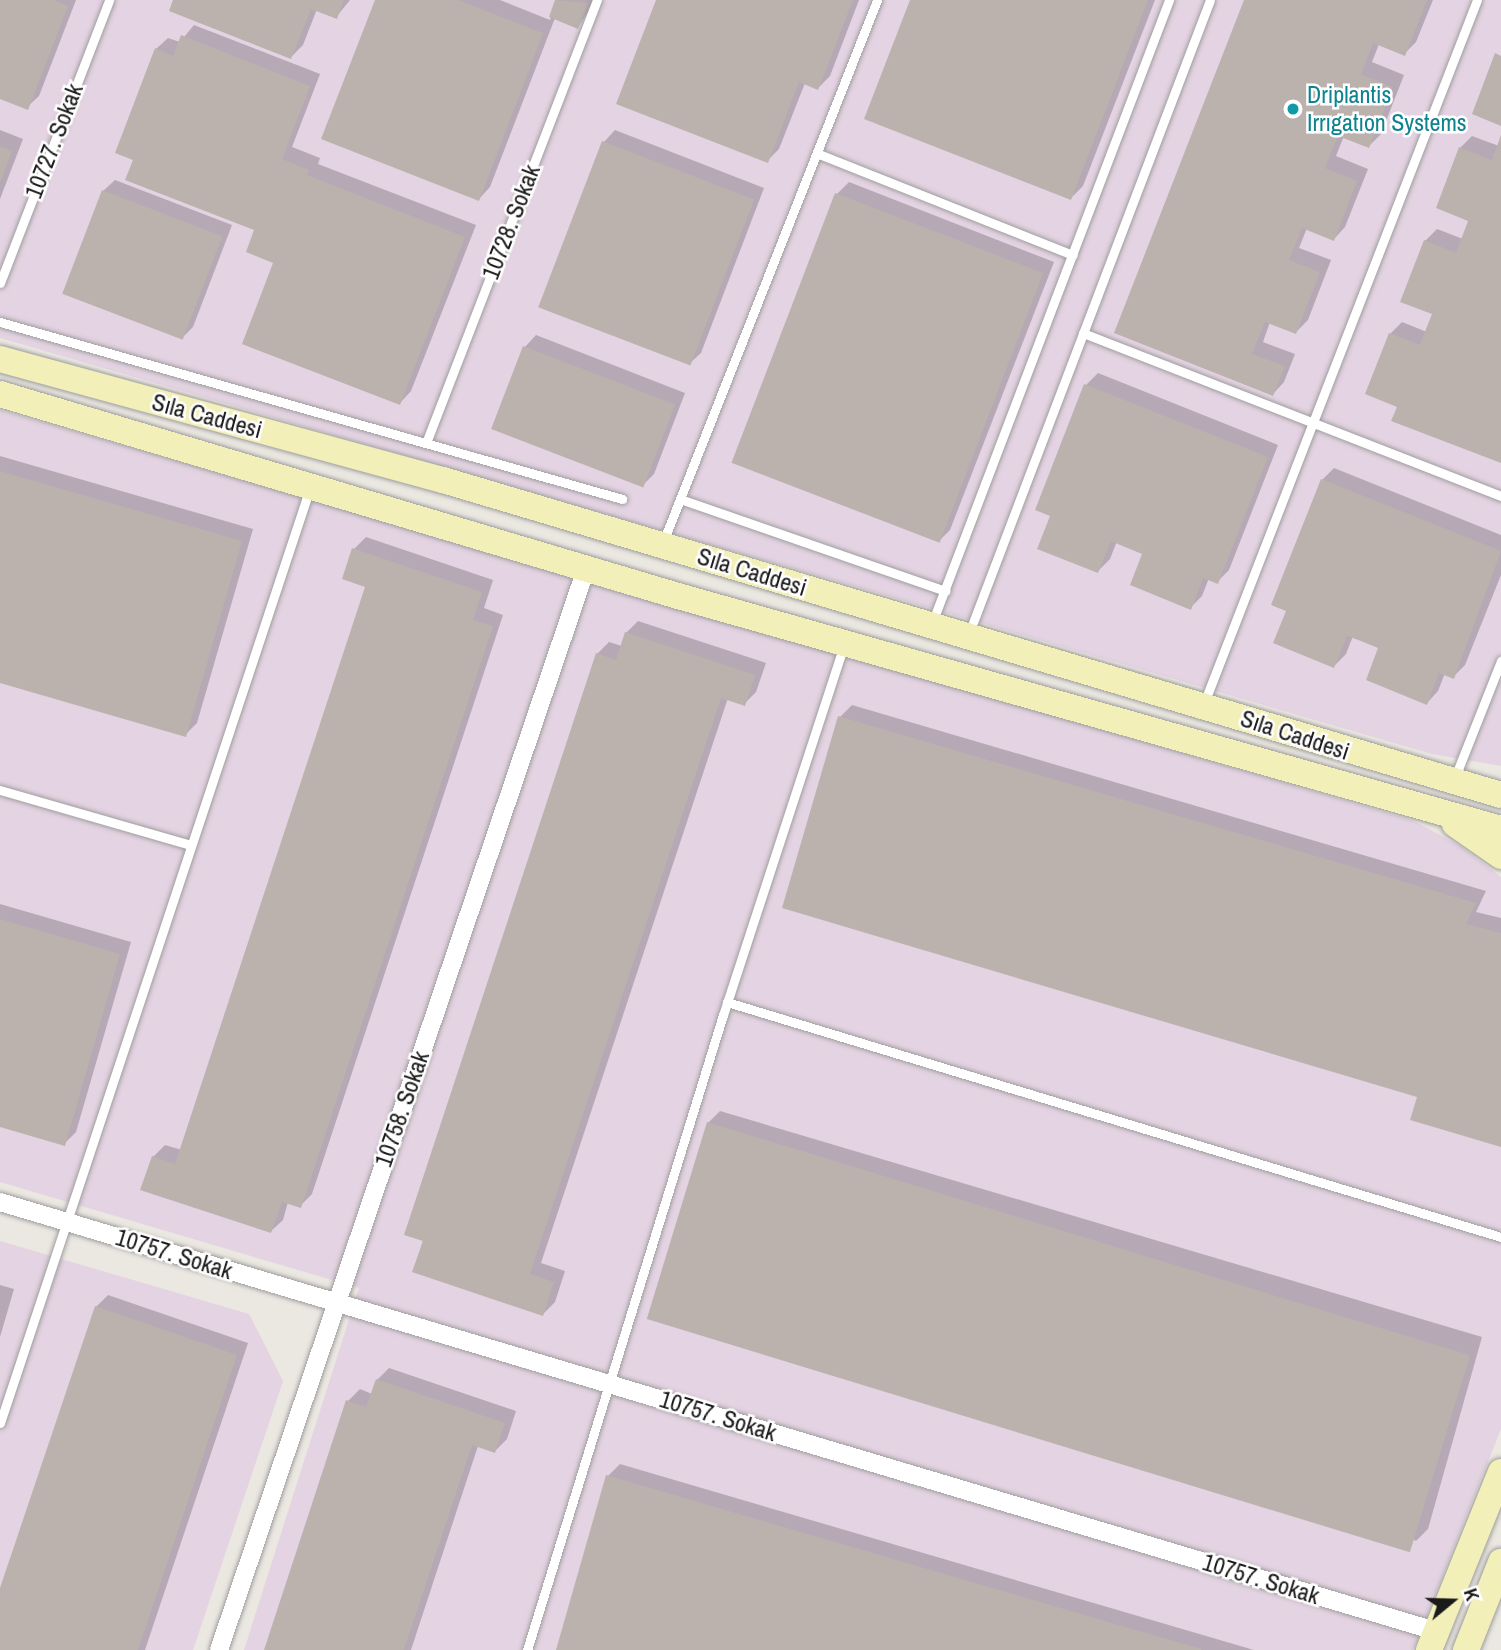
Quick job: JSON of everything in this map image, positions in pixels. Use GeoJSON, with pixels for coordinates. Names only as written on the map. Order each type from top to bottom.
{"type":"FeatureCollection","features":[{"type":"Feature","properties":{"kind":"street","name":"Sıla Caddesi"},"geometry":{"type":"LineString","coordinates":[[0,359],[662,545],[967,638],[1453,782],[1495,792]]}},
{"type":"Feature","properties":{"kind":"street","name":"Sıla Caddesi"},"geometry":{"type":"LineString","coordinates":[[0,394],[586,569],[1442,815],[1501,829]]}},
{"type":"Feature","properties":{"kind":"street","name":"10758. Sokak"},"geometry":{"type":"LineString","coordinates":[[219,1650],[586,569]]}},
{"type":"Feature","properties":{"kind":"street"},"geometry":{"type":"LineString","coordinates":[[1442,815],[1501,856]]}},
{"type":"Feature","properties":{"kind":"street","name":"10757. Sokak"},"geometry":{"type":"LineString","coordinates":[[0,1202],[611,1384],[1432,1641]]}},
{"type":"Feature","properties":{"kind":"street"},"geometry":{"type":"LineString","coordinates":[[1432,1641],[1501,1472]]}},
{"type":"Feature","properties":{"kind":"street"},"geometry":{"type":"LineString","coordinates":[[1466,1650],[1501,1562]]}},
{"type":"Feature","properties":{"kind":"lane","name":"10727. Sokak"},"geometry":{"type":"LineString","coordinates":[[0,283],[108,0]]}},
{"type":"Feature","properties":{"kind":"lane","name":"10728. Sokak"},"geometry":{"type":"LineString","coordinates":[[426,443],[597,0]]}},
{"type":"Feature","properties":{"kind":"lane"},"geometry":{"type":"LineString","coordinates":[[662,545],[819,154],[877,0]]}},
{"type":"Feature","properties":{"kind":"lane"},"geometry":{"type":"LineString","coordinates":[[931,627],[1169,0]]}},
{"type":"Feature","properties":{"kind":"lane"},"geometry":{"type":"LineString","coordinates":[[967,638],[1210,0]]}},
{"type":"Feature","properties":{"kind":"lane"},"geometry":{"type":"LineString","coordinates":[[1203,706],[1316,424],[1478,0]]}},
{"type":"Feature","properties":{"kind":"lane"},"geometry":{"type":"LineString","coordinates":[[819,154],[1073,255]]}},
{"type":"Feature","properties":{"kind":"lane"},"geometry":{"type":"LineString","coordinates":[[0,322],[622,499]]}},
{"type":"Feature","properties":{"kind":"lane"},"geometry":{"type":"LineString","coordinates":[[1083,333],[1501,496]]}},
{"type":"Feature","properties":{"kind":"lane"},"geometry":{"type":"LineString","coordinates":[[0,1423],[310,488]]}},
{"type":"Feature","properties":{"kind":"lane"},"geometry":{"type":"LineString","coordinates":[[680,499],[944,591]]}},
{"type":"Feature","properties":{"kind":"lane"},"geometry":{"type":"LineString","coordinates":[[527,1650],[727,1002],[844,643]]}},
{"type":"Feature","properties":{"kind":"lane"},"geometry":{"type":"LineString","coordinates":[[1453,782],[1501,661]]}},
{"type":"Feature","properties":{"kind":"lane"},"geometry":{"type":"LineString","coordinates":[[0,790],[191,845]]}},
{"type":"Feature","properties":{"kind":"lane"},"geometry":{"type":"LineString","coordinates":[[727,1002],[1501,1237]]}},
{"type":"Feature","properties":{"kind":"shaded area"},"geometry":{"type":"Polygon","coordinates":[[[0,0],[1501,0],[1501,766],[1432,754],[0,338],[0,0]]]}},
{"type":"Feature","properties":{"kind":"shaded area"},"geometry":{"type":"Polygon","coordinates":[[[0,410],[1412,820],[1462,847],[1501,877],[1501,1429],[1413,1650],[244,1650],[359,1288],[0,1182],[0,410]]]}},
{"type":"Feature","properties":{"kind":"shaded area"},"geometry":{"type":"Polygon","coordinates":[[[0,1241],[249,1314],[283,1381],[193,1650],[0,1650],[0,1241]]]}},
{"type":"Feature","properties":{"kind":"building"},"geometry":{"type":"Polygon","coordinates":[[[0,0],[53,0],[68,6],[28,110],[0,99],[0,0]]]}},
{"type":"Feature","properties":{"kind":"building"},"geometry":{"type":"Polygon","coordinates":[[[173,0],[344,0],[337,19],[311,9],[291,59],[169,11],[173,0]]]}},
{"type":"Feature","properties":{"kind":"building"},"geometry":{"type":"Polygon","coordinates":[[[375,0],[458,0],[543,33],[479,201],[321,139],[375,0]]]}},
{"type":"Feature","properties":{"kind":"building"},"geometry":{"type":"Polygon","coordinates":[[[555,0],[588,3],[578,29],[549,17],[555,0]]]}},
{"type":"Feature","properties":{"kind":"building"},"geometry":{"type":"Polygon","coordinates":[[[656,0],[853,0],[818,90],[799,82],[768,163],[616,104],[656,0]]]}},
{"type":"Feature","properties":{"kind":"building"},"geometry":{"type":"Polygon","coordinates":[[[910,0],[1148,0],[1071,200],[864,119],[910,0]]]}},
{"type":"Feature","properties":{"kind":"building"},"geometry":{"type":"Polygon","coordinates":[[[1244,0],[1427,0],[1405,56],[1373,43],[1361,74],[1393,87],[1369,148],[1338,136],[1332,150],[1325,168],[1357,181],[1334,241],[1302,228],[1289,260],[1320,272],[1296,334],[1265,322],[1252,354],[1285,366],[1273,396],[1114,333],[1244,0]]]}},
{"type":"Feature","properties":{"kind":"building"},"geometry":{"type":"Polygon","coordinates":[[[181,35],[310,86],[282,159],[309,170],[307,175],[465,237],[400,405],[242,344],[273,263],[246,252],[254,230],[125,180],[133,160],[115,153],[155,48],[173,56],[181,35]]]}},
{"type":"Feature","properties":{"kind":"building"},"geometry":{"type":"Polygon","coordinates":[[[1495,53],[1501,56],[1501,126],[1472,114],[1495,53]]]}},
{"type":"Feature","properties":{"kind":"building"},"geometry":{"type":"Polygon","coordinates":[[[1501,135],[1501,463],[1391,421],[1397,407],[1365,394],[1389,333],[1420,345],[1432,314],[1400,302],[1424,240],[1456,253],[1468,221],[1436,208],[1459,147],[1492,160],[1501,135]]]}},
{"type":"Feature","properties":{"kind":"building"},"geometry":{"type":"Polygon","coordinates":[[[602,141],[754,199],[690,366],[538,307],[602,141]]]}},
{"type":"Feature","properties":{"kind":"building"},"geometry":{"type":"Polygon","coordinates":[[[0,146],[12,151],[0,183],[0,146]]]}},
{"type":"Feature","properties":{"kind":"building"},"geometry":{"type":"Polygon","coordinates":[[[102,190],[222,236],[183,340],[62,294],[102,190]]]}},
{"type":"Feature","properties":{"kind":"building"},"geometry":{"type":"Polygon","coordinates":[[[835,193],[1043,273],[940,543],[731,463],[835,193]]]}},
{"type":"Feature","properties":{"kind":"building"},"geometry":{"type":"Polygon","coordinates":[[[523,346],[675,404],[643,488],[491,429],[523,346]]]}},
{"type":"Feature","properties":{"kind":"building"},"geometry":{"type":"Polygon","coordinates":[[[1084,384],[1268,457],[1218,584],[1203,578],[1191,610],[1130,585],[1142,554],[1111,541],[1098,573],[1037,549],[1050,516],[1035,510],[1084,384]]]}},
{"type":"Feature","properties":{"kind":"building"},"geometry":{"type":"Polygon","coordinates":[[[0,471],[242,541],[186,737],[0,683],[0,471]]]}},
{"type":"Feature","properties":{"kind":"building"},"geometry":{"type":"Polygon","coordinates":[[[1321,479],[1501,551],[1454,679],[1439,673],[1427,705],[1366,680],[1378,648],[1361,641],[1347,636],[1334,668],[1273,643],[1286,611],[1271,605],[1321,479]]]}},
{"type":"Feature","properties":{"kind":"building"},"geometry":{"type":"Polygon","coordinates":[[[352,548],[482,592],[473,620],[493,626],[301,1208],[282,1202],[271,1233],[140,1190],[152,1156],[175,1164],[365,587],[342,579],[352,548]]]}},
{"type":"Feature","properties":{"kind":"building"},"geometry":{"type":"Polygon","coordinates":[[[625,632],[755,675],[745,706],[721,698],[530,1274],[554,1282],[543,1316],[412,1272],[423,1241],[404,1235],[596,653],[616,660],[625,632]]]}},
{"type":"Feature","properties":{"kind":"building"},"geometry":{"type":"Polygon","coordinates":[[[838,716],[1476,903],[1466,924],[1501,933],[1501,1147],[1410,1120],[1417,1097],[782,908],[838,716]]]}},
{"type":"Feature","properties":{"kind":"building"},"geometry":{"type":"Polygon","coordinates":[[[0,919],[120,954],[65,1146],[0,1127],[0,919]]]}},
{"type":"Feature","properties":{"kind":"building"},"geometry":{"type":"Polygon","coordinates":[[[707,1122],[1470,1355],[1410,1552],[647,1319],[707,1122]]]}},
{"type":"Feature","properties":{"kind":"building"},"geometry":{"type":"Polygon","coordinates":[[[95,1306],[237,1355],[138,1650],[0,1650],[0,1588],[95,1306]]]}},
{"type":"Feature","properties":{"kind":"building"},"geometry":{"type":"Polygon","coordinates":[[[376,1379],[505,1423],[495,1453],[472,1445],[404,1650],[264,1650],[346,1400],[366,1407],[376,1379]]]}},
{"type":"Feature","properties":{"kind":"building"},"geometry":{"type":"Polygon","coordinates":[[[606,1475],[1201,1649],[1201,1650],[556,1650],[606,1475]]]}},
{"type":"Feature","properties":{"kind":"place","name":"Driplantis Irrıgatıon Systems"},"geometry":{"type":"Point","coordinates":[1293,109]}}]}
